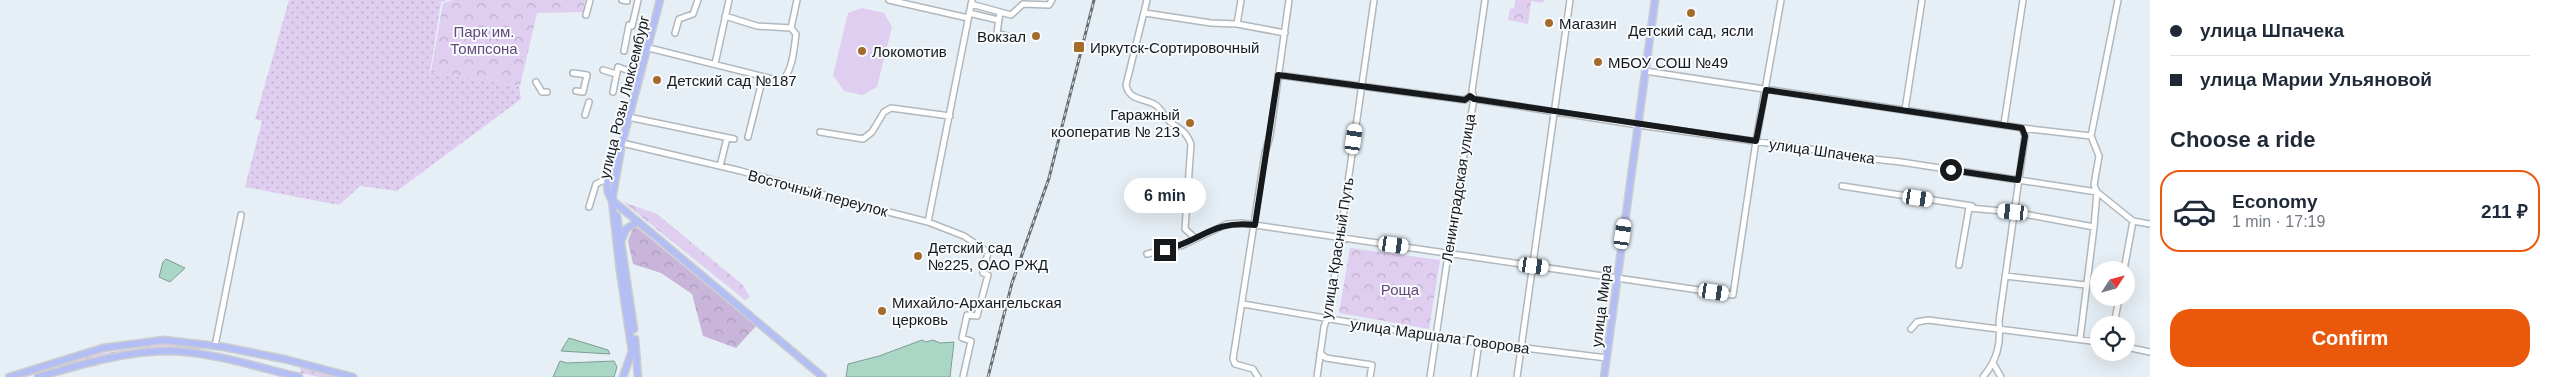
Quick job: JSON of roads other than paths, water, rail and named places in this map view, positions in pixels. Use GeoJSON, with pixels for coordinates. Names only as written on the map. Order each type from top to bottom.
{"type":"FeatureCollection","features":[{"type":"Feature","properties":{"kind":"main road","name":"улица Розы Люксембург"},"geometry":{"type":"LineString","coordinates":[[638,377],[612,200],[628,117],[649,48],[660,0]]}},
{"type":"Feature","properties":{"kind":"main road","name":"улица Мира"},"geometry":{"type":"LineString","coordinates":[[1604,377],[1655,0]]}},
{"type":"Feature","properties":{"kind":"main road"},"geometry":{"type":"LineString","coordinates":[[622,143],[610,167],[608,178],[608,193],[612,200],[824,377]]}},
{"type":"Feature","properties":{"kind":"main road","name":"улица Розы Люксембург"},"geometry":{"type":"LineString","coordinates":[[612,200],[622,242],[622,271]]}},
{"type":"Feature","properties":{"kind":"main road"},"geometry":{"type":"LineString","coordinates":[[622,242],[626,229],[637,222]]}},
{"type":"Feature","properties":{"kind":"main road","name":"улица Розы Люксембург"},"geometry":{"type":"LineString","coordinates":[[623,377],[632,354],[632,332]]}},
{"type":"Feature","properties":{"kind":"main road"},"geometry":{"type":"LineString","coordinates":[[9,377],[77,356],[119,346],[164,340],[224,347],[284,359],[354,377]]}},
{"type":"Feature","properties":{"kind":"main road"},"geometry":{"type":"LineString","coordinates":[[223,359],[214,355],[212,351],[214,348],[224,347]]}},
{"type":"Feature","properties":{"kind":"main road"},"geometry":{"type":"LineString","coordinates":[[38,377],[130,354],[180,352],[223,359],[299,377]]}},
{"type":"Feature","properties":{"kind":"main road"},"geometry":{"type":"LineString","coordinates":[[281,373],[287,371],[289,366],[284,359]]}},
{"type":"Feature","properties":{"kind":"main road"},"geometry":{"type":"LineString","coordinates":[[623,377],[632,372],[638,377]]}},
{"type":"Feature","properties":{"kind":"street"},"geometry":{"type":"LineString","coordinates":[[586,15],[590,0]]}},
{"type":"Feature","properties":{"kind":"street"},"geometry":{"type":"LineString","coordinates":[[624,51],[638,0]]}},
{"type":"Feature","properties":{"kind":"street"},"geometry":{"type":"LineString","coordinates":[[675,33],[679,19],[693,14],[698,0]]}},
{"type":"Feature","properties":{"kind":"street"},"geometry":{"type":"LineString","coordinates":[[715,64],[729,0]]}},
{"type":"Feature","properties":{"kind":"street"},"geometry":{"type":"LineString","coordinates":[[791,28],[797,0]]}},
{"type":"Feature","properties":{"kind":"street"},"geometry":{"type":"LineString","coordinates":[[889,0],[998,20]]}},
{"type":"Feature","properties":{"kind":"street"},"geometry":{"type":"LineString","coordinates":[[928,222],[972,2],[1000,12],[1014,14],[1023,4],[1029,3],[1044,6],[1049,5],[1052,0]]}},
{"type":"Feature","properties":{"kind":"street"},"geometry":{"type":"LineString","coordinates":[[1147,0],[1126,85],[1128,92],[1134,97],[1154,104],[1168,120],[1181,127],[1188,136],[1191,144],[1186,230],[1196,238]]}},
{"type":"Feature","properties":{"kind":"street"},"geometry":{"type":"LineString","coordinates":[[1237,24],[1241,0]]}},
{"type":"Feature","properties":{"kind":"street"},"geometry":{"type":"LineString","coordinates":[[1258,377],[1253,369],[1236,364],[1233,359],[1289,0]]}},
{"type":"Feature","properties":{"kind":"street","name":"улица Красный Путь"},"geometry":{"type":"LineString","coordinates":[[1317,377],[1324,327],[1328,318],[1374,0]]}},
{"type":"Feature","properties":{"kind":"street","name":"Ленинградская улица"},"geometry":{"type":"LineString","coordinates":[[1430,377],[1471,105],[1474,99],[1472,91],[1485,0]]}},
{"type":"Feature","properties":{"kind":"street"},"geometry":{"type":"LineString","coordinates":[[1517,377],[1570,0]]}},
{"type":"Feature","properties":{"kind":"street"},"geometry":{"type":"LineString","coordinates":[[1147,254],[1183,245],[1227,224],[1255,225],[1733,295],[1756,141],[1780,0]]}},
{"type":"Feature","properties":{"kind":"street"},"geometry":{"type":"LineString","coordinates":[[1906,110],[1922,0]]}},
{"type":"Feature","properties":{"kind":"street"},"geometry":{"type":"LineString","coordinates":[[2004,124],[2022,0]]}},
{"type":"Feature","properties":{"kind":"street"},"geometry":{"type":"LineString","coordinates":[[2080,339],[2094,227],[2097,192],[2094,185],[2099,156],[2091,136],[2118,0]]}},
{"type":"Feature","properties":{"kind":"street"},"geometry":{"type":"LineString","coordinates":[[1000,12],[997,33],[1014,38]]}},
{"type":"Feature","properties":{"kind":"street"},"geometry":{"type":"LineString","coordinates":[[1145,13],[1285,32]]}},
{"type":"Feature","properties":{"kind":"street"},"geometry":{"type":"LineString","coordinates":[[649,48],[781,81],[786,77],[796,34],[791,28],[757,26],[725,16]]}},
{"type":"Feature","properties":{"kind":"street"},"geometry":{"type":"LineString","coordinates":[[613,92],[618,67],[640,75]]}},
{"type":"Feature","properties":{"kind":"street"},"geometry":{"type":"LineString","coordinates":[[603,70],[616,74]]}},
{"type":"Feature","properties":{"kind":"street"},"geometry":{"type":"LineString","coordinates":[[1645,71],[2022,128],[2091,136]]}},
{"type":"Feature","properties":{"kind":"street"},"geometry":{"type":"LineString","coordinates":[[573,73],[587,75],[584,92],[576,91]]}},
{"type":"Feature","properties":{"kind":"street","name":"улица Шпачека"},"geometry":{"type":"LineString","coordinates":[[1278,75],[1465,100],[1470,96],[1474,99],[1554,110],[1638,125],[1810,148],[1845,156],[2097,192],[2133,220],[2150,224]]}},
{"type":"Feature","properties":{"kind":"street"},"geometry":{"type":"LineString","coordinates":[[748,137],[763,77]]}},
{"type":"Feature","properties":{"kind":"street"},"geometry":{"type":"LineString","coordinates":[[536,82],[542,92],[547,92]]}},
{"type":"Feature","properties":{"kind":"street"},"geometry":{"type":"LineString","coordinates":[[1465,100],[1471,105]]}},
{"type":"Feature","properties":{"kind":"street"},"geometry":{"type":"LineString","coordinates":[[585,115],[589,102]]}},
{"type":"Feature","properties":{"kind":"street"},"geometry":{"type":"LineString","coordinates":[[820,132],[863,139],[872,132],[884,112],[894,107],[950,116]]}},
{"type":"Feature","properties":{"kind":"street"},"geometry":{"type":"LineString","coordinates":[[628,117],[734,139]]}},
{"type":"Feature","properties":{"kind":"street"},"geometry":{"type":"LineString","coordinates":[[1983,377],[1993,363],[2001,341],[2000,329],[2004,276],[2025,136],[2022,128]]}},
{"type":"Feature","properties":{"kind":"street"},"geometry":{"type":"LineString","coordinates":[[720,166],[727,138]]}},
{"type":"Feature","properties":{"kind":"street","name":"Восточный переулок"},"geometry":{"type":"LineString","coordinates":[[622,143],[720,166],[928,222],[964,236],[988,252],[983,273],[988,275],[977,316],[967,315],[962,338],[971,341],[963,377]]}},
{"type":"Feature","properties":{"kind":"street"},"geometry":{"type":"LineString","coordinates":[[588,207],[596,184],[608,178]]}},
{"type":"Feature","properties":{"kind":"street"},"geometry":{"type":"LineString","coordinates":[[1842,186],[2013,212],[2094,227]]}},
{"type":"Feature","properties":{"kind":"street"},"geometry":{"type":"LineString","coordinates":[[1959,265],[1969,208],[2013,212]]}},
{"type":"Feature","properties":{"kind":"street"},"geometry":{"type":"LineString","coordinates":[[215,346],[241,215]]}},
{"type":"Feature","properties":{"kind":"street"},"geometry":{"type":"LineString","coordinates":[[2126,261],[2133,220]]}},
{"type":"Feature","properties":{"kind":"street"},"geometry":{"type":"LineString","coordinates":[[2004,276],[2086,285]]}},
{"type":"Feature","properties":{"kind":"street","name":"улица Маршала Говорова"},"geometry":{"type":"LineString","coordinates":[[1243,304],[1435,337],[1607,358]]}},
{"type":"Feature","properties":{"kind":"street"},"geometry":{"type":"LineString","coordinates":[[1911,329],[1921,320],[2090,341]]}},
{"type":"Feature","properties":{"kind":"street"},"geometry":{"type":"LineString","coordinates":[[1474,377],[1479,343]]}},
{"type":"Feature","properties":{"kind":"street"},"geometry":{"type":"LineString","coordinates":[[2135,349],[2150,352]]}},
{"type":"Feature","properties":{"kind":"street"},"geometry":{"type":"LineString","coordinates":[[1320,353],[1326,358],[1372,365],[1370,377]]}},
{"type":"Feature","properties":{"kind":"street"},"geometry":{"type":"LineString","coordinates":[[1993,363],[2001,377]]}},
{"type":"Feature","properties":{"kind":"railway"},"geometry":{"type":"LineString","coordinates":[[988,377],[1012,283],[1049,178],[1094,0]]}},
{"type":"Feature","properties":{"kind":"place","name":"Детский сад, ясли"},"geometry":{"type":"Point","coordinates":[1691,13]}},
{"type":"Feature","properties":{"kind":"place","name":"Магазин"},"geometry":{"type":"Point","coordinates":[1549,23]}},
{"type":"Feature","properties":{"kind":"place","name":"Вокзал"},"geometry":{"type":"Point","coordinates":[1036,36]}},
{"type":"Feature","properties":{"kind":"place","name":"Иркутск-Сортировочный"},"geometry":{"type":"Point","coordinates":[1079,47]}},
{"type":"Feature","properties":{"kind":"place","name":"Локомотив"},"geometry":{"type":"Point","coordinates":[862,51]}},
{"type":"Feature","properties":{"kind":"place","name":"МБОУ СОШ №49"},"geometry":{"type":"Point","coordinates":[1598,62]}},
{"type":"Feature","properties":{"kind":"place","name":"Детский сад №187"},"geometry":{"type":"Point","coordinates":[657,80]}},
{"type":"Feature","properties":{"kind":"place","name":"Гаражный кооператив № 213"},"geometry":{"type":"Point","coordinates":[1190,123]}},
{"type":"Feature","properties":{"kind":"place","name":"Детский сад №225, ОАО РЖД"},"geometry":{"type":"Point","coordinates":[918,256]}},
{"type":"Feature","properties":{"kind":"place","name":"Михайло-Архангельская церковь"},"geometry":{"type":"Point","coordinates":[882,311]}},
{"type":"Feature","properties":{"kind":"park label","name":"Парк им. Томпсона"},"geometry":{"type":"Point","coordinates":[484,40]}},
{"type":"Feature","properties":{"kind":"park label","name":"Роща"},"geometry":{"type":"Point","coordinates":[1400,289]}}]}
